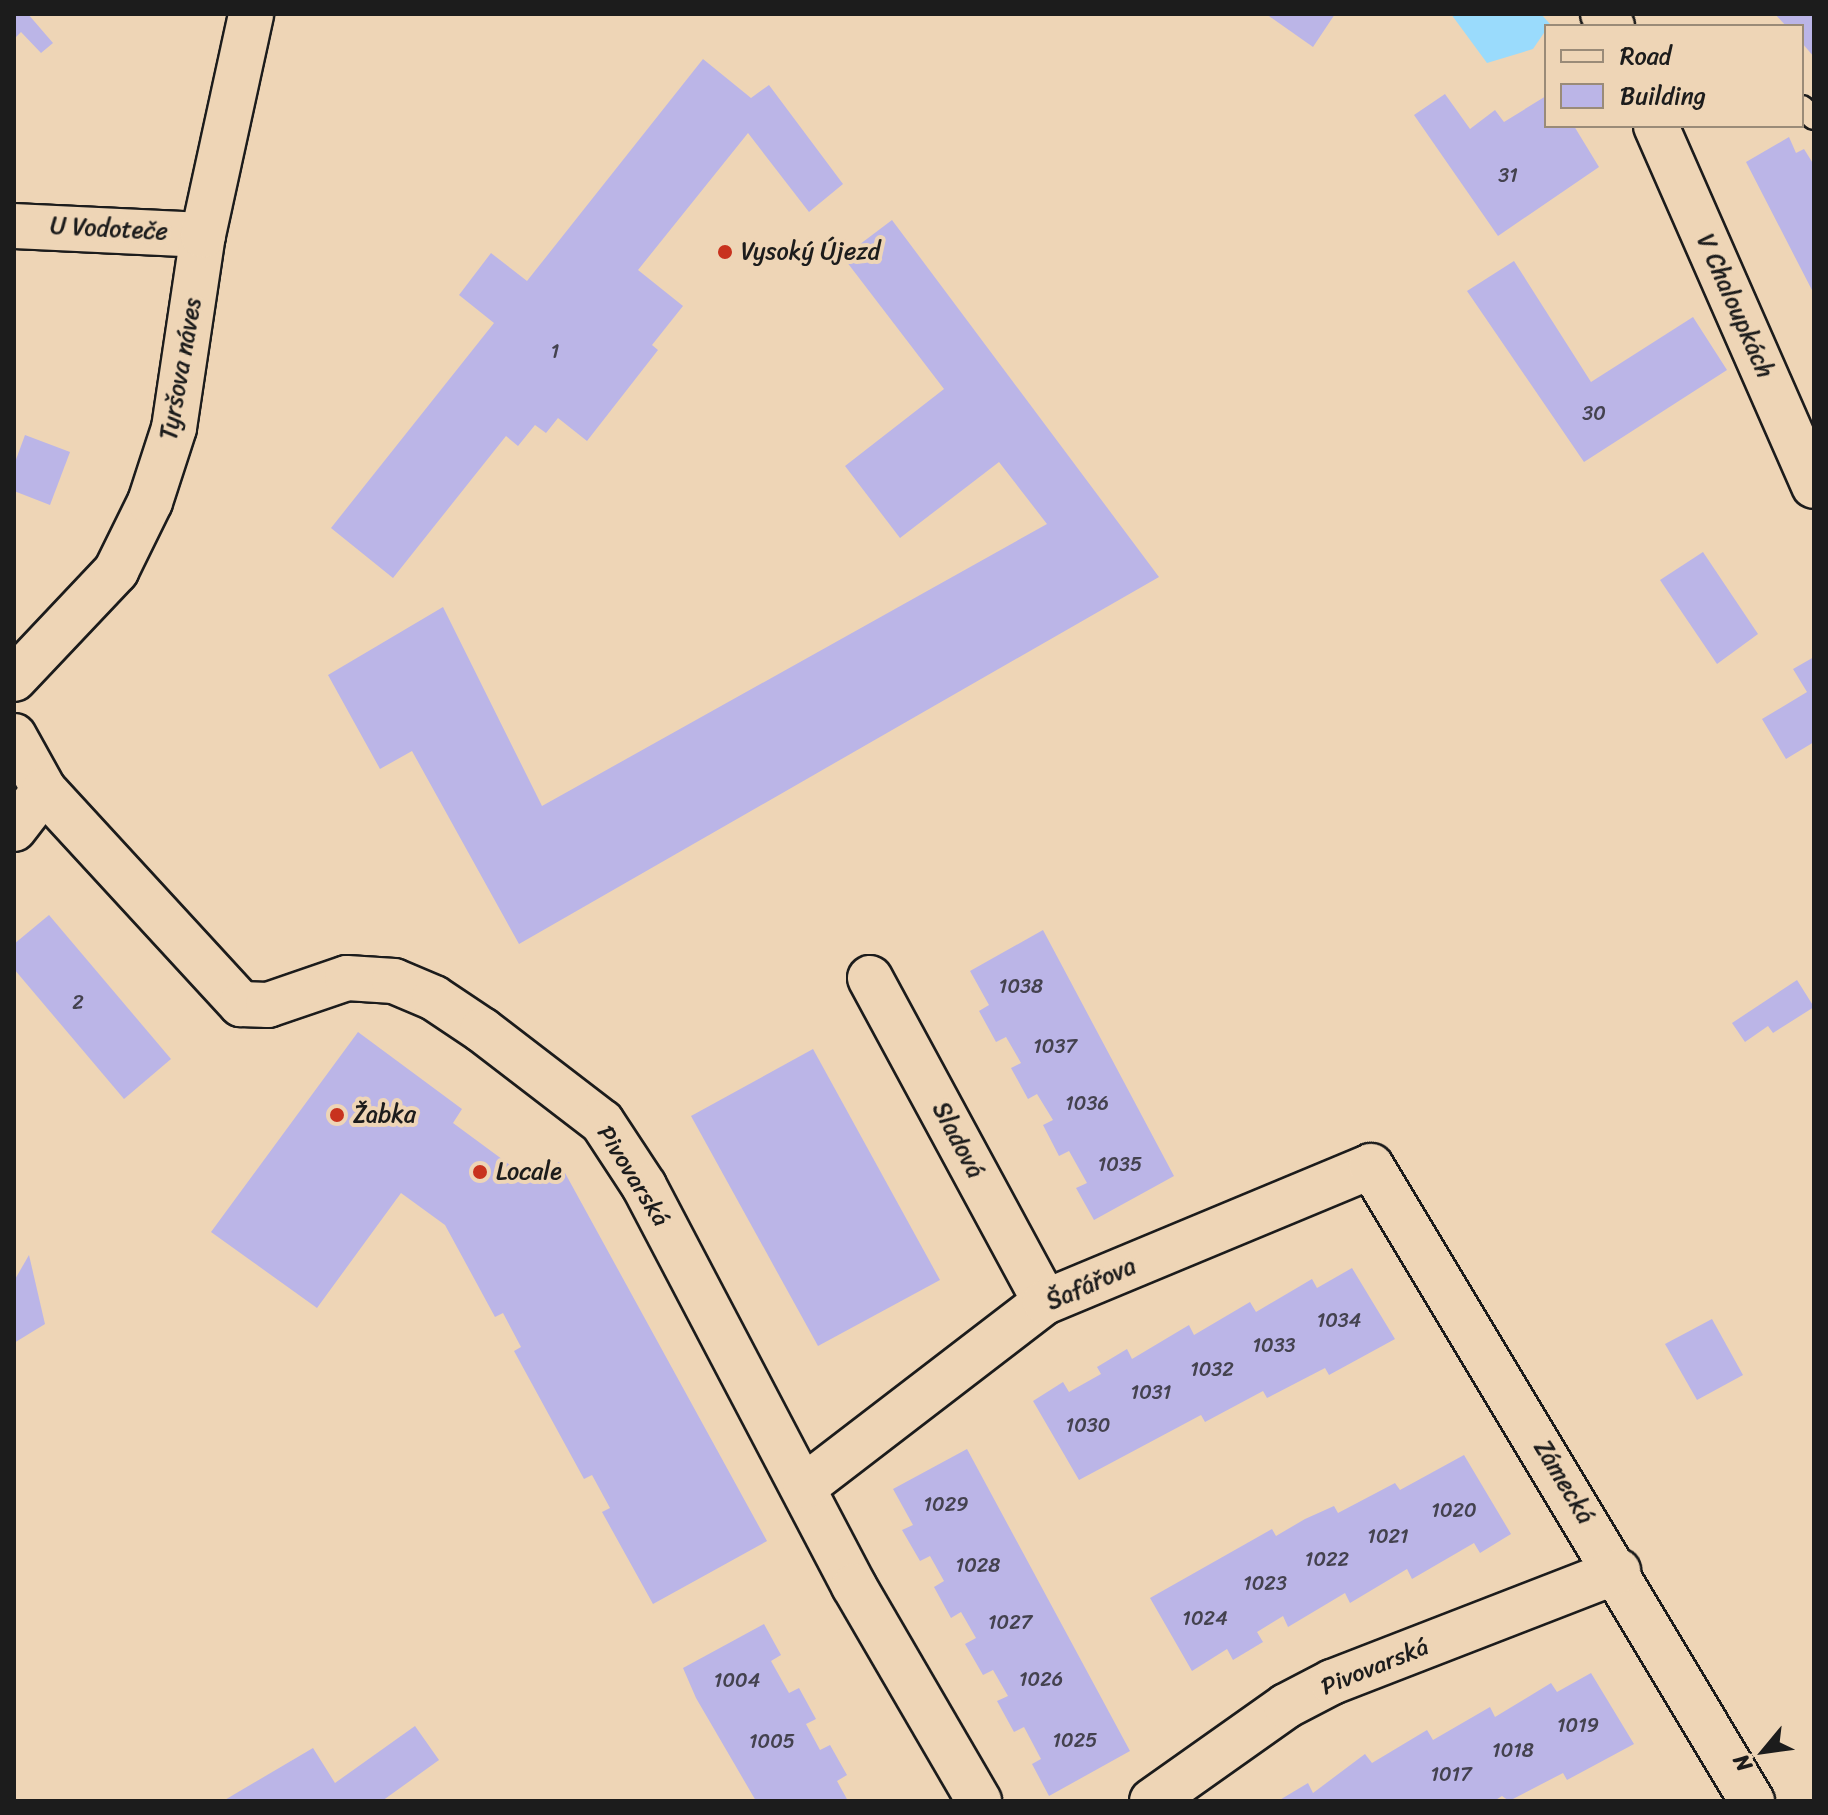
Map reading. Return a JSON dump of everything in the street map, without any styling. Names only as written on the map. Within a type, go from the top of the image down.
[{"type":"street","name":"Tyršova náves","points":[[14,679],[116,571],[150,502],[174,428],[203,235],[251,14]]},
{"type":"street","name":"V Chaloupkách","points":[[1657,128],[1814,486]]},
{"type":"street","name":"U Vodoteče","points":[[14,226],[203,235]]},
{"type":"street","points":[[14,736],[44,790],[14,829]]},
{"type":"street","name":"Pivovarská","points":[[44,790],[241,1004],[268,1005],[347,978],[394,981],[434,998],[470,1022],[602,1122],[644,1186],[805,1486],[854,1586],[979,1801]]},
{"type":"street","name":"Sladová","points":[[870,978],[1045,1302]]},
{"type":"street","name":"Šafářova","points":[[805,1486],[1045,1302],[1371,1166]]},
{"type":"street","name":"Zámecká","points":[[1371,1166],[1618,1571],[1752,1801]]},
{"type":"street","name":"Pivovarská","points":[[1152,1801],[1286,1706],[1332,1682],[1618,1571]]},
{"type":"water","points":[[1451,14],[1541,14],[1550,24],[1544,24],[1544,33],[1533,49],[1487,63]]},
{"type":"building","points":[[14,14],[28,14],[53,43],[41,53],[21,32],[14,39]]},
{"type":"building","points":[[1266,14],[1335,14],[1313,47]]},
{"type":"building","points":[[1775,14],[1814,14],[1814,57],[1804,45],[1804,24],[1784,24]]},
{"type":"building","points":[[703,59],[751,98],[769,85],[843,184],[809,212],[748,133],[638,270],[683,306],[652,345],[658,350],[587,441],[558,418],[546,433],[535,425],[518,446],[506,436],[393,578],[331,528],[494,323],[459,295],[491,253],[527,281]]},
{"type":"building","points":[[1445,94],[1470,129],[1495,110],[1504,122],[1544,97],[1544,128],[1575,128],[1599,167],[1498,236],[1414,115]]},
{"type":"building","points":[[1789,137],[1796,153],[1804,149],[1814,165],[1814,294],[1746,162]]},
{"type":"building","points":[[892,220],[1159,577],[519,944],[412,751],[380,769],[328,675],[443,607],[542,806],[1047,524],[999,462],[900,538],[845,466],[944,389],[843,257]]},
{"type":"building","points":[[1514,261],[1591,382],[1693,317],[1727,370],[1584,462],[1467,291]]},
{"type":"building","points":[[25,435],[70,452],[50,505],[14,491],[14,465]]},
{"type":"building","points":[[1703,552],[1758,634],[1717,664],[1660,580]]},
{"type":"building","points":[[1814,657],[1814,742],[1786,759],[1762,719],[1807,692],[1793,669]]},
{"type":"building","points":[[49,915],[171,1059],[124,1099],[14,969],[14,944]]},
{"type":"building","points":[[1043,930],[1174,1176],[1094,1220],[1076,1188],[1087,1183],[1069,1151],[1059,1156],[1043,1125],[1053,1120],[1037,1094],[1028,1099],[1011,1068],[1021,1063],[1006,1037],[996,1042],[979,1011],[989,1005],[970,971]]},
{"type":"building","points":[[1797,980],[1814,1007],[1773,1033],[1768,1026],[1745,1042],[1732,1023]]},
{"type":"building","points":[[358,1032],[462,1109],[453,1123],[529,1179],[559,1162],[767,1541],[653,1604],[602,1512],[610,1508],[592,1475],[584,1479],[514,1351],[521,1347],[503,1313],[495,1317],[445,1225],[401,1193],[317,1308],[211,1232]]},
{"type":"building","points":[[813,1049],[940,1280],[818,1346],[691,1116]]},
{"type":"building","points":[[29,1255],[45,1324],[14,1343],[14,1281]]},
{"type":"building","points":[[1352,1268],[1395,1339],[1329,1375],[1325,1368],[1267,1398],[1263,1391],[1205,1422],[1201,1415],[1079,1480],[1033,1401],[1063,1382],[1069,1392],[1101,1374],[1097,1367],[1127,1349],[1132,1359],[1189,1325],[1194,1335],[1250,1302],[1256,1312],[1312,1279],[1317,1288]]},
{"type":"building","points":[[1712,1319],[1743,1375],[1697,1400],[1665,1344]]},
{"type":"building","points":[[967,1449],[1130,1751],[1049,1796],[1032,1764],[1041,1759],[1024,1727],[1014,1732],[997,1701],[1008,1696],[993,1670],[983,1675],[965,1644],[976,1638],[961,1612],[951,1618],[934,1587],[944,1581],[930,1556],[920,1561],[902,1530],[913,1525],[893,1489]]},
{"type":"building","points":[[1464,1455],[1511,1534],[1480,1553],[1474,1543],[1412,1579],[1407,1569],[1350,1603],[1345,1593],[1288,1627],[1283,1616],[1257,1632],[1263,1642],[1233,1660],[1227,1649],[1192,1671],[1150,1598],[1272,1529],[1276,1536],[1334,1506],[1338,1513],[1395,1483],[1400,1490]]},
{"type":"building","points":[[764,1624],[781,1655],[771,1661],[789,1693],[799,1688],[816,1719],[806,1724],[820,1750],[830,1745],[847,1775],[837,1781],[848,1801],[756,1801],[696,1698],[683,1668]]},
{"type":"building","points":[[1591,1673],[1634,1744],[1567,1780],[1563,1773],[1509,1801],[1502,1796],[1494,1801],[1278,1801],[1308,1783],[1313,1793],[1365,1754],[1372,1763],[1427,1730],[1433,1740],[1490,1707],[1495,1717],[1551,1683],[1557,1692]]},
{"type":"building","points":[[415,1726],[439,1760],[382,1801],[223,1801],[313,1748],[335,1783]]},
{"type":"place","name":"Vysoký Újezd","points":[[725,252]]},
{"type":"place","name":"Žabka","points":[[337,1115]]},
{"type":"place","name":"Locale","points":[[480,1172]]}]
